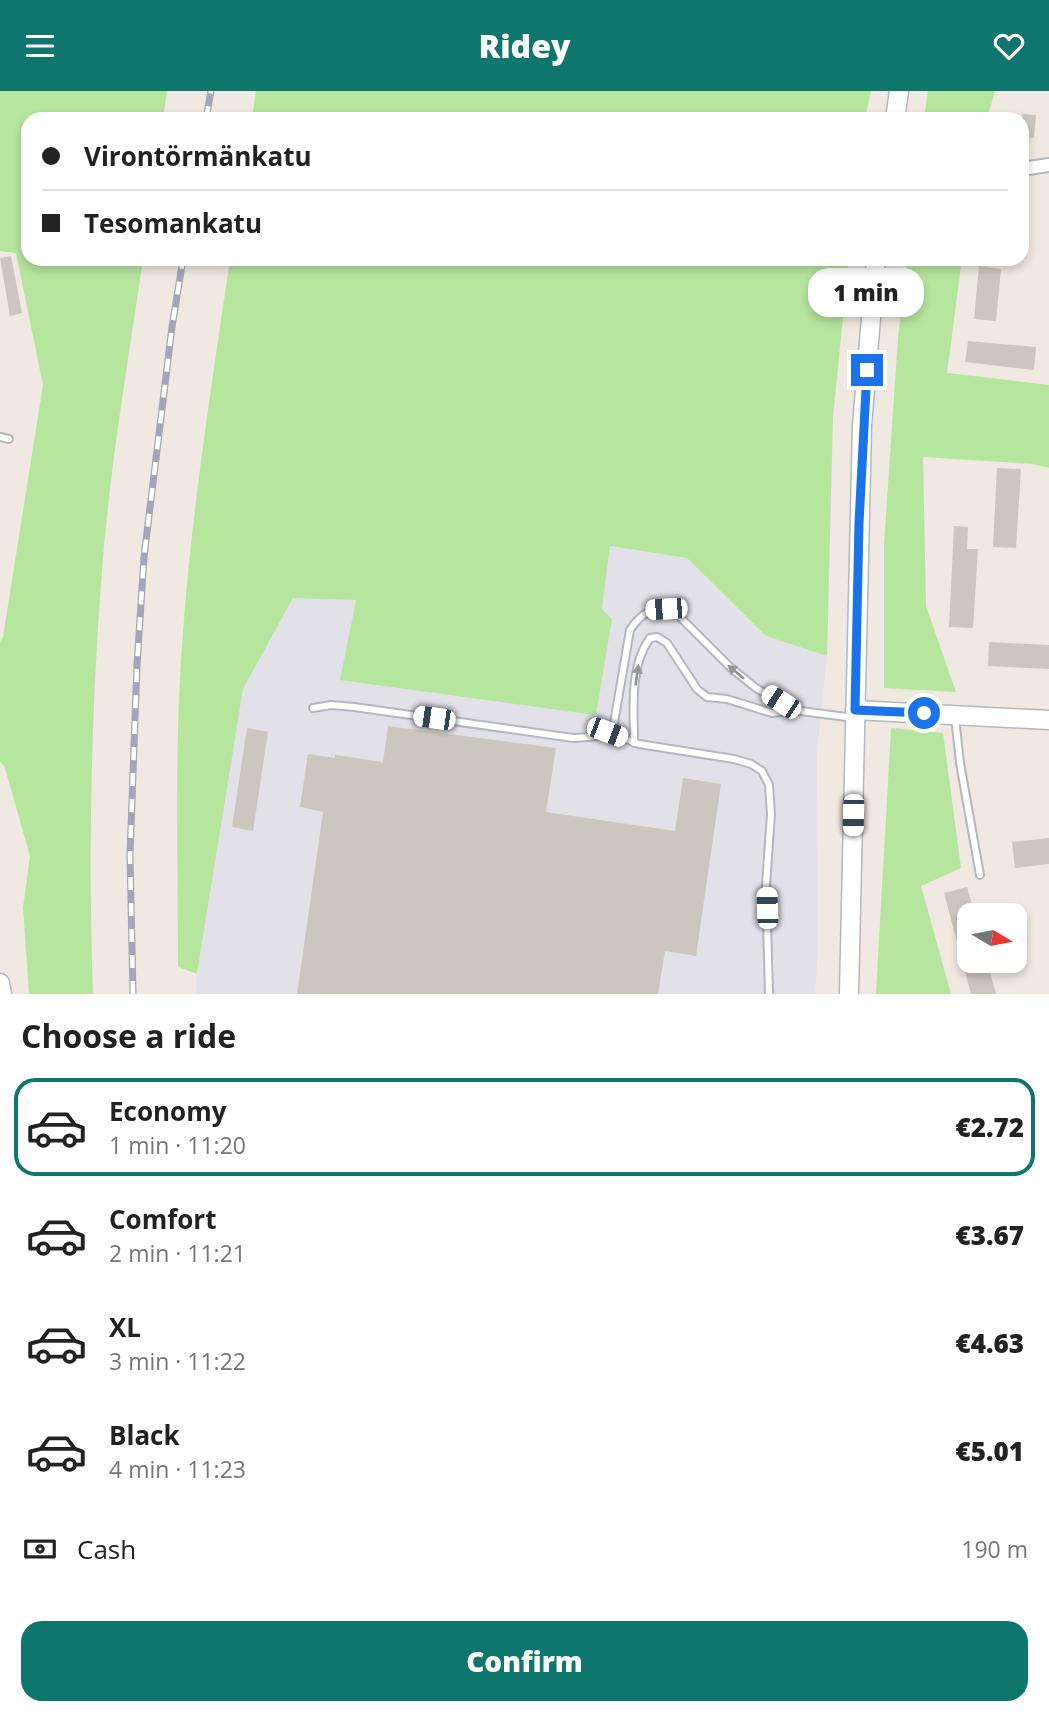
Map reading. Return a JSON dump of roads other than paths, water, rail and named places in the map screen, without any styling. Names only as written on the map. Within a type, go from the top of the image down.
[{"type":"main road","points":[[896,112],[899,91]]},
{"type":"main road","points":[[849,994],[862,425],[875,266]]},
{"type":"main road","points":[[854,714],[955,715],[1049,720]]},
{"type":"main road","points":[[0,983],[2,994]]},
{"type":"street","points":[[1029,168],[1049,165]]},
{"type":"lane","points":[[0,437],[9,439]]},
{"type":"lane","points":[[313,708],[331,705],[354,707],[573,737],[593,737],[607,732],[614,723],[630,630],[638,618],[650,610],[666,609],[677,614],[731,668],[793,710]]},
{"type":"lane","points":[[635,743],[637,671],[643,647],[650,638],[657,637],[667,643],[697,689],[707,698],[727,699],[772,713],[793,710],[854,714]]},
{"type":"lane","points":[[955,715],[960,763],[980,875]]},
{"type":"lane","points":[[607,732],[635,743],[734,759],[751,764],[762,771],[769,785],[771,814],[766,885],[769,994]]},
{"type":"railway","points":[[207,112],[211,91]]},
{"type":"railway","points":[[133,994],[130,855],[144,557],[182,266]]}]
